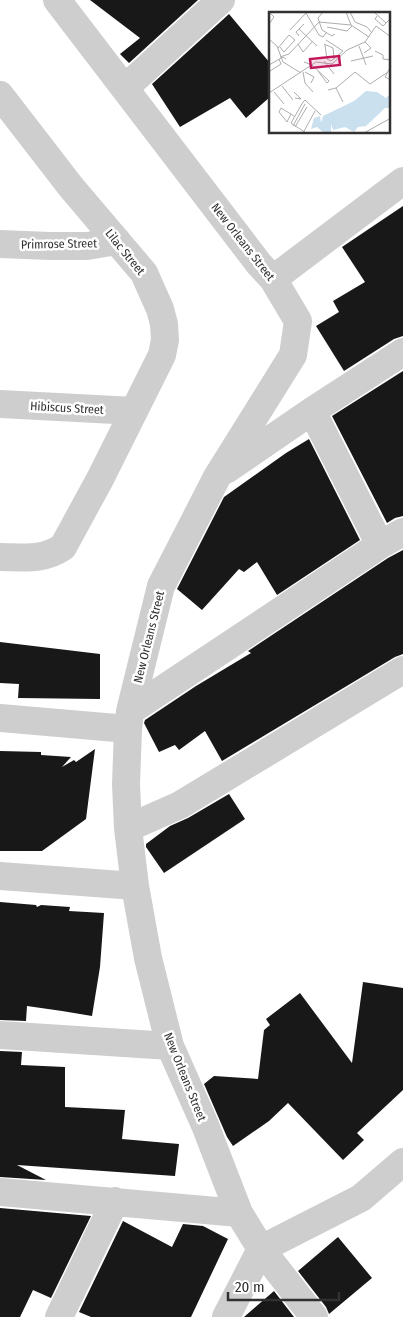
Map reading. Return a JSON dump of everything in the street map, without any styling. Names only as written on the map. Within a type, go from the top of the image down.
[{"type":"street","name":"New Orleans Street","points":[[57,0],[272,279],[298,321],[293,355],[217,477],[161,586],[129,720],[126,784],[128,828],[135,886],[148,958],[170,1046],[205,1125],[239,1213],[261,1249],[314,1317]]},
{"type":"street","points":[[125,88],[221,0]]},
{"type":"street","name":"Lilac Street","points":[[0,95],[144,273],[160,309],[164,324],[165,340],[162,355],[100,479],[62,547],[54,553],[43,557],[0,557]]},
{"type":"street","points":[[272,279],[403,181]]},
{"type":"street","name":"Primrose Street","points":[[0,244],[88,246],[117,241]]},
{"type":"street","points":[[217,477],[312,411],[403,352]]},
{"type":"street","name":"Hibiscus Street","points":[[0,404],[134,411]]},
{"type":"street","points":[[312,411],[380,545]]},
{"type":"street","points":[[0,718],[129,720],[380,545],[403,532]]},
{"type":"street","points":[[128,828],[180,805],[403,670]]},
{"type":"street","points":[[0,876],[135,886]]},
{"type":"street","points":[[0,1035],[170,1046]]},
{"type":"street","points":[[226,1317],[261,1249],[362,1198],[403,1162]]},
{"type":"street","points":[[0,1192],[239,1213]]},
{"type":"street","points":[[58,1317],[115,1202]]},
{"type":"building","points":[[90,0],[198,0],[129,63],[120,54],[140,38]]},
{"type":"building","points":[[229,14],[269,62],[269,98],[246,118],[230,98],[180,127],[152,84]]},
{"type":"building","points":[[403,206],[403,336],[394,339],[344,371],[316,326],[339,312],[333,301],[365,282],[342,247]]},
{"type":"building","points":[[403,371],[403,516],[387,523],[332,416]]},
{"type":"building","points":[[309,439],[360,540],[277,595],[257,562],[244,572],[239,569],[202,610],[177,589],[224,497]]},
{"type":"building","points":[[403,550],[403,654],[222,761],[205,731],[179,750],[175,745],[159,752],[144,723],[145,720],[251,653],[248,651]]},
{"type":"building","points":[[0,642],[100,654],[100,699],[18,698],[19,684],[0,683]]},
{"type":"building","points":[[95,749],[86,819],[42,851],[0,851],[0,751],[41,752],[41,755],[71,757],[62,767],[74,760],[76,762]]},
{"type":"building","points":[[229,794],[245,819],[164,873],[146,847],[146,844],[170,826],[188,818]]},
{"type":"building","points":[[0,902],[36,905],[37,907],[41,905],[70,907],[69,911],[104,913],[100,967],[92,1016],[27,1006],[26,1021],[0,1020]]},
{"type":"building","points":[[363,982],[403,988],[403,1090],[357,1133],[364,1140],[343,1160],[288,1103],[269,1121],[233,1146],[227,1137],[204,1084],[214,1076],[258,1079],[264,1030],[270,1025],[266,1019],[300,993],[352,1063]]},
{"type":"building","points":[[0,1051],[22,1052],[21,1065],[65,1067],[65,1107],[125,1110],[122,1139],[179,1144],[175,1176],[17,1165],[46,1180],[0,1177]]},
{"type":"building","points":[[0,1208],[91,1216],[51,1298],[33,1290],[20,1317],[0,1317]]},
{"type":"building","points":[[123,1221],[172,1247],[183,1224],[203,1226],[228,1239],[191,1317],[91,1317],[79,1312]]},
{"type":"building","points":[[338,1237],[372,1278],[329,1314],[326,1307],[298,1271]]},
{"type":"building","points":[[274,1291],[294,1317],[244,1317]]}]
